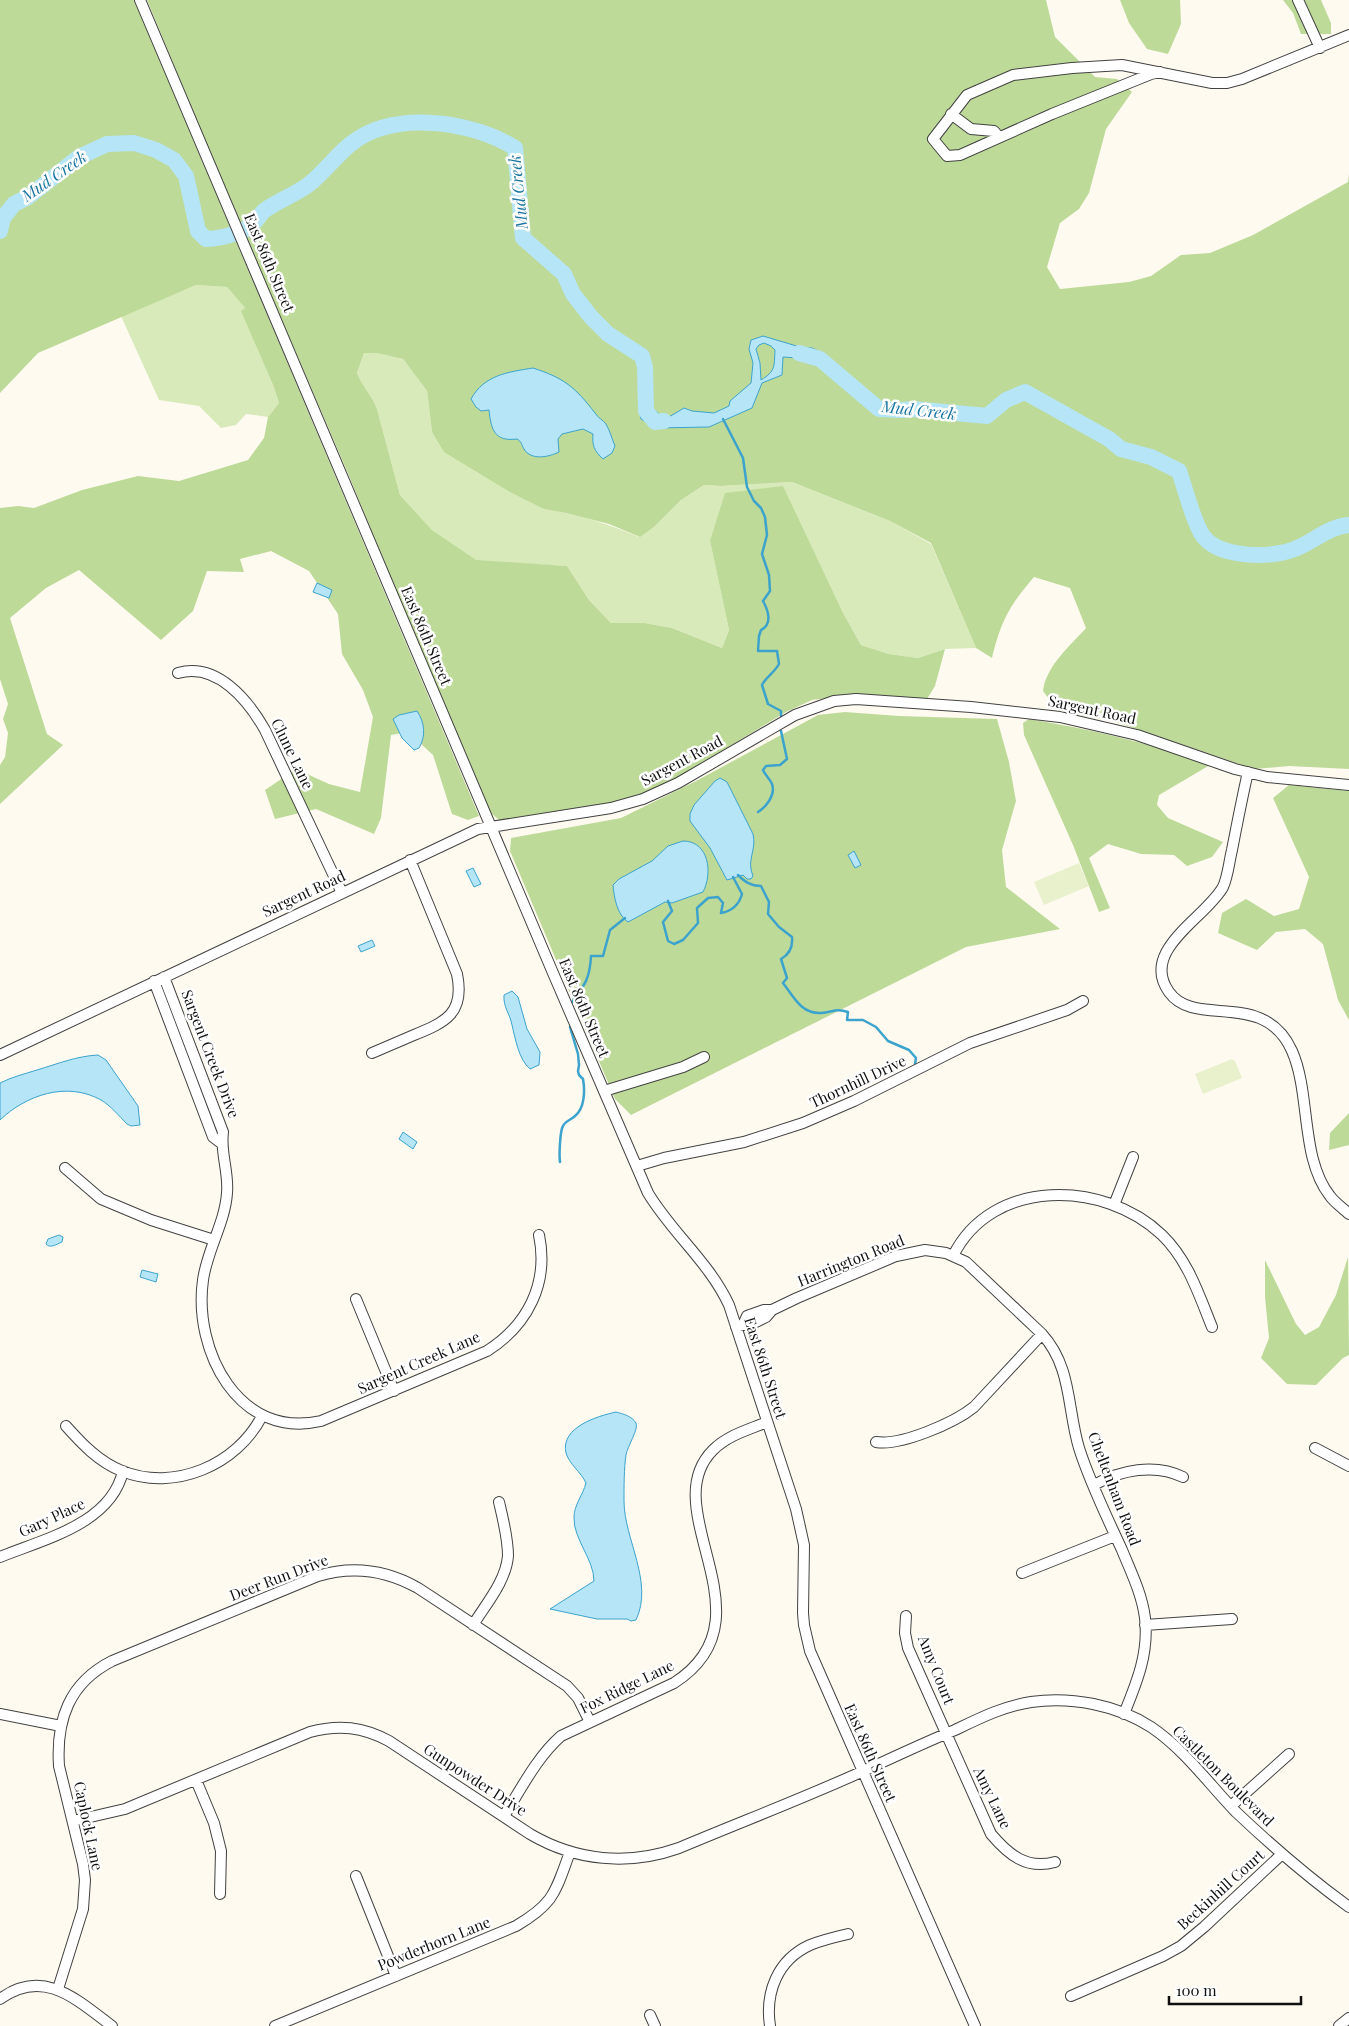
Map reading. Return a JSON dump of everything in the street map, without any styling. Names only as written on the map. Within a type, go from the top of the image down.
[{"type":"street","name":"East 86th Street","points":[[140,0],[648,1193],[662,1214],[715,1278],[739,1326],[802,1533],[804,1545],[803,1613],[806,1638],[815,1666],[975,2026]]},
{"type":"street","points":[[1298,0],[1320,48]]},
{"type":"street","points":[[1160,72],[1151,74],[999,137],[960,155],[947,156],[933,139],[967,95],[1014,75],[1072,68],[1122,66],[1160,72],[1176,77],[1212,83],[1231,82],[1349,35]]},
{"type":"street","points":[[951,114],[971,128],[994,131],[999,137]]},
{"type":"street","name":"Clune Lane","points":[[178,673],[198,671],[213,675],[234,690],[251,707],[265,730],[342,893]]},
{"type":"street","name":"Sargent Road","points":[[0,1054],[478,829],[611,808],[643,799],[678,783],[795,715],[822,704],[852,699],[1024,712],[1079,720],[1143,736],[1248,772],[1283,780],[1349,785]]},
{"type":"street","points":[[1248,772],[1222,887],[1171,944],[1164,958],[1162,975],[1169,992],[1187,1007],[1248,1014],[1272,1026],[1286,1040],[1298,1067],[1316,1168],[1330,1196],[1349,1214]]},
{"type":"street","points":[[372,1053],[443,1022],[455,1008],[459,997],[460,984],[457,974],[410,860]]},
{"type":"street","name":"Sargent Creek Drive","points":[[164,977],[223,1132],[221,1143],[227,1174],[227,1193],[223,1217],[204,1271],[201,1291],[203,1324],[207,1344],[217,1367],[232,1392],[248,1407],[262,1416]]},
{"type":"street","name":"Sargent Creek Drive","points":[[154,981],[213,1137],[221,1143]]},
{"type":"street","name":"Thornhill Drive","points":[[637,1166],[664,1158],[744,1142],[802,1123],[854,1101],[970,1043],[1067,1010],[1083,1001]]},
{"type":"street","points":[[604,1091],[683,1067],[704,1056]]},
{"type":"street","points":[[1114,1205],[1133,1156]]},
{"type":"street","points":[[65,1168],[101,1199],[151,1220],[214,1240]]},
{"type":"street","points":[[953,1256],[966,1234],[978,1222],[996,1210],[1022,1200],[1048,1196],[1071,1195],[1091,1198],[1114,1205],[1147,1222],[1175,1250],[1194,1281],[1212,1327]]},
{"type":"street","name":"Sargent Creek Lane","points":[[262,1416],[292,1424],[317,1422],[481,1354],[510,1333],[531,1303],[540,1280],[542,1253],[539,1235]]},
{"type":"street","name":"Harrington Road","points":[[739,1326],[747,1316],[764,1310],[772,1310],[900,1254],[925,1250],[938,1251],[953,1256]]},
{"type":"street","name":"Cheltenham Road","points":[[953,1256],[966,1262],[977,1271],[1042,1334],[1050,1343],[1062,1365],[1080,1449],[1136,1584],[1144,1608],[1143,1663],[1124,1714]]},
{"type":"street","points":[[356,1299],[394,1391]]},
{"type":"street","points":[[876,1442],[890,1443],[904,1440],[962,1415],[974,1407],[1042,1334]]},
{"type":"street","points":[[66,1426],[85,1447],[106,1463],[122,1471],[154,1478],[201,1471],[221,1460],[248,1438],[262,1416]]},
{"type":"street","name":"Fox Ridge Lane","points":[[504,1816],[552,1744],[564,1735],[590,1722],[674,1683],[690,1671],[703,1654],[713,1632],[717,1607],[696,1503],[697,1479],[707,1456],[722,1442],[767,1422]]},
{"type":"street","points":[[1315,1448],[1349,1466]]},
{"type":"street","points":[[1094,1485],[1117,1474],[1142,1470],[1160,1470],[1183,1478]]},
{"type":"street","name":"Gary Place","points":[[0,1557],[61,1532],[96,1514],[108,1502],[118,1487],[122,1471]]},
{"type":"street","points":[[473,1625],[500,1582],[505,1570],[508,1554],[507,1541],[499,1502]]},
{"type":"street","points":[[1022,1573],[1115,1536]]},
{"type":"street","name":"Deer Run Drive","points":[[61,1726],[67,1706],[80,1686],[108,1663],[327,1573],[351,1570],[363,1570],[392,1576],[418,1588],[566,1686],[578,1698],[590,1722]]},
{"type":"street","name":"Amy Court","points":[[906,1616],[905,1632],[908,1648],[946,1734]]},
{"type":"street","points":[[1145,1625],[1232,1620]]},
{"type":"street","name":"Castleton Boulevard","points":[[862,1772],[1001,1709],[1042,1701],[1087,1703],[1124,1714],[1151,1727],[1175,1745],[1231,1806],[1282,1854],[1349,1907]]},
{"type":"street","points":[[0,1714],[61,1726]]},
{"type":"street","name":"Caplock Lane","points":[[58,1989],[82,1913],[84,1897],[83,1864],[58,1758],[61,1726]]},
{"type":"street","name":"Gunpowder Drive","points":[[73,1821],[125,1809],[310,1732],[331,1728],[349,1727],[367,1731],[389,1741],[541,1840],[570,1852],[609,1859],[655,1855],[679,1848],[862,1772]]},
{"type":"street","name":"Amy Lane","points":[[946,1734],[988,1830],[996,1840],[1014,1858],[1041,1865],[1054,1862]]},
{"type":"street","points":[[1231,1806],[1289,1754]]},
{"type":"street","points":[[196,1780],[214,1823],[221,1851],[220,1894]]},
{"type":"street","name":"Powderhorn Lane","points":[[275,2026],[510,1929],[539,1911],[555,1891],[570,1852]]},
{"type":"street","name":"Beckinhill Court","points":[[1071,1996],[1163,1956],[1181,1946],[1282,1854]]},
{"type":"street","points":[[356,1876],[396,1976]]},
{"type":"street","points":[[770,2026],[768,2012],[769,1996],[774,1980],[788,1960],[808,1946],[848,1934]]},
{"type":"street","points":[[0,1999],[13,1991],[28,1986],[58,1989],[70,1995],[112,2026]]},
{"type":"street","points":[[650,2014],[655,2026]]},
{"type":"street","points":[[1339,2026],[1349,2018]]},
{"type":"green space","points":[[0,0],[134,0],[479,816],[468,820],[452,814],[433,755],[408,732],[391,735],[381,818],[374,834],[316,809],[275,819],[265,790],[296,769],[329,784],[360,792],[373,717],[363,690],[342,654],[338,614],[309,571],[271,551],[240,559],[244,572],[207,571],[193,611],[161,640],[79,570],[46,588],[10,618],[47,734],[63,745],[0,804],[0,765],[5,757],[8,733],[3,719],[8,704],[0,679],[0,508],[18,506],[34,508],[82,490],[138,476],[179,481],[248,460],[264,438],[268,417],[279,403],[241,311],[245,308],[227,287],[196,285],[38,353],[0,393]]},
{"type":"green space","points":[[147,0],[1046,0],[1055,37],[1095,77],[1117,79],[1132,92],[1106,129],[1089,193],[1079,209],[1060,223],[1047,267],[1060,289],[1129,282],[1151,276],[1181,255],[1210,253],[1253,235],[1348,182],[1349,174],[1349,769],[1289,766],[1254,769],[1110,720],[1059,713],[1043,691],[1045,682],[1060,657],[1086,628],[1070,588],[1034,577],[1007,614],[992,658],[976,648],[931,543],[890,521],[792,482],[721,486],[704,485],[681,500],[654,527],[640,537],[609,524],[544,509],[510,492],[444,452],[432,432],[427,391],[403,359],[376,353],[364,353],[357,373],[377,409],[400,495],[432,530],[476,560],[567,566],[589,600],[611,623],[645,623],[672,628],[722,648],[729,630],[710,541],[725,493],[783,486],[842,611],[861,645],[889,654],[918,658],[945,649],[935,686],[927,699],[853,695],[812,700],[786,712],[684,774],[652,791],[627,801],[499,820],[491,813],[466,760],[349,476],[220,176]]},
{"type":"green space","points":[[1120,0],[1180,0],[1181,24],[1168,54],[1147,49],[1129,23]]},
{"type":"green space","points":[[1283,0],[1321,0],[1331,23],[1331,34],[1301,34],[1293,13]]},
{"type":"green space","points":[[196,285],[227,287],[245,308],[242,311],[279,403],[268,417],[246,414],[236,425],[221,428],[199,406],[159,400],[121,316]]},
{"type":"green space","points":[[364,353],[376,353],[403,359],[427,391],[432,432],[544,509],[593,520],[639,537],[654,527],[681,500],[704,485],[721,486],[792,482],[890,521],[931,544],[976,648],[945,649],[918,658],[889,654],[861,645],[842,611],[710,541],[729,630],[722,648],[672,628],[645,623],[611,623],[589,600],[567,566],[476,561],[432,530],[400,495],[377,409],[357,373]]},
{"type":"green space","points":[[845,712],[899,716],[997,719],[1009,762],[1016,801],[1002,850],[1006,887],[1060,929],[966,947],[631,1115],[615,1099],[510,851],[511,838],[621,818],[698,780],[818,715]]},
{"type":"green space","points":[[1029,719],[1121,738],[1166,750],[1210,765],[1159,795],[1157,805],[1168,818],[1223,842],[1212,857],[1187,866],[1174,855],[1141,854],[1108,844],[1089,858],[1110,908],[1099,912],[1073,845],[1024,735],[1023,723]]},
{"type":"green space","points":[[1289,785],[1349,791],[1349,1020],[1338,1000],[1323,944],[1305,929],[1276,932],[1257,950],[1218,933],[1222,913],[1246,899],[1274,916],[1299,909],[1309,877],[1273,798]]},
{"type":"green space","points":[[1079,863],[1089,886],[1044,905],[1034,882]]},
{"type":"green space","points":[[1232,1059],[1235,1061],[1242,1078],[1203,1094],[1195,1074]]},
{"type":"green space","points":[[1349,1113],[1349,1145],[1329,1150],[1330,1133]]},
{"type":"green space","points":[[1348,1257],[1349,1355],[1343,1358],[1316,1385],[1287,1384],[1261,1358],[1269,1338],[1265,1297],[1265,1260],[1296,1324],[1305,1335],[1319,1327],[1336,1295]]},
{"type":"water","points":[[763,336],[800,347],[812,348],[825,354],[816,364],[797,358],[783,357],[782,375],[762,383],[752,408],[709,427],[656,428],[641,419],[640,413],[655,410],[659,414],[669,417],[684,408],[692,411],[714,413],[729,406],[730,401],[751,383],[753,363],[749,349],[751,340]],"holes":[[[764,343],[775,350],[773,368],[761,380],[760,363],[756,349]]]},
{"type":"water","points":[[533,368],[568,384],[581,396],[606,424],[615,446],[612,453],[603,459],[594,448],[593,434],[583,429],[562,434],[558,439],[559,452],[540,457],[527,453],[521,442],[517,439],[503,438],[495,433],[489,410],[481,411],[471,399],[476,391],[497,376]]},
{"type":"water","points":[[317,583],[332,590],[329,598],[313,592]]},
{"type":"water","points":[[417,711],[422,720],[424,734],[419,748],[414,750],[402,738],[393,719],[399,715]]},
{"type":"water","points":[[720,778],[727,782],[753,834],[754,845],[751,870],[753,876],[751,879],[747,879],[743,875],[727,880],[710,848],[690,821],[690,814],[694,805],[715,781]]},
{"type":"water","points":[[683,841],[692,842],[699,846],[706,859],[708,876],[703,892],[672,903],[665,902],[628,922],[621,915],[615,900],[613,885],[619,879],[652,861],[668,846]]},
{"type":"water","points":[[854,851],[861,865],[855,868],[848,855]]},
{"type":"water","points":[[473,868],[481,884],[474,887],[466,871]]},
{"type":"water","points":[[372,940],[375,946],[361,952],[358,946]]},
{"type":"water","points":[[512,991],[518,997],[527,1029],[540,1052],[539,1065],[530,1069],[520,1055],[505,1003],[504,995]]},
{"type":"water","points":[[98,1055],[106,1060],[138,1106],[140,1125],[131,1126],[127,1124],[112,1108],[88,1094],[61,1091],[34,1098],[10,1111],[0,1120],[0,1083],[67,1061]]},
{"type":"water","points":[[403,1132],[417,1142],[413,1149],[399,1139]]},
{"type":"water","points":[[59,1235],[63,1237],[62,1242],[52,1246],[46,1244],[48,1239]]},
{"type":"water","points":[[142,1270],[158,1274],[156,1282],[140,1277]]},
{"type":"water","points":[[616,1412],[630,1417],[636,1423],[626,1455],[624,1478],[625,1515],[637,1560],[642,1591],[641,1606],[636,1620],[631,1621],[627,1619],[597,1619],[550,1609],[594,1581],[591,1565],[577,1533],[574,1517],[575,1508],[586,1483],[568,1457],[566,1444],[569,1436],[582,1424],[600,1416]]},
{"type":"waterway","name":"Mud Creek","points":[[0,231],[3,218],[14,204],[28,197],[79,157],[107,144],[134,143],[156,150],[174,160],[186,176],[198,231],[206,239],[231,235],[249,227],[265,210],[308,185],[346,148],[370,133],[390,126],[411,123],[434,123],[477,131],[515,148],[523,238],[564,274],[573,294],[591,317],[608,334],[642,356],[645,367],[646,411],[655,422],[664,421]]},
{"type":"waterway","name":"Mud Creek","points":[[799,353],[820,359],[879,409],[913,409],[987,416],[1006,400],[1025,392],[1109,439],[1121,449],[1151,457],[1179,471],[1197,526],[1208,542],[1219,548],[1232,552],[1260,555],[1287,552],[1335,528],[1349,525]]},
{"type":"waterway","points":[[723,419],[743,458],[747,487],[765,517],[767,535],[762,554],[769,575],[770,591],[763,601],[768,613],[768,621],[761,630],[758,651],[777,651],[779,664],[762,685],[768,704],[781,711],[781,716]]},
{"type":"waterway","points":[[758,812],[767,804],[773,792],[772,784],[763,770],[766,766],[780,765],[787,759],[781,731]]},
{"type":"waterway","points":[[738,875],[748,883],[761,886],[769,902],[768,914],[779,927],[792,937],[790,950],[781,959],[787,978],[783,983],[799,1004],[814,1013],[837,1010],[848,1012],[847,1020],[863,1020],[876,1027],[888,1041],[909,1050],[916,1058],[915,1064]]},
{"type":"waterway","points":[[668,901],[672,911],[663,922],[668,941],[674,944],[683,940],[698,923],[697,908],[708,898],[718,897],[723,903],[721,913],[732,909],[737,904],[742,894],[733,877]]},
{"type":"waterway","points":[[572,1002],[586,981],[591,956],[603,956],[610,930],[625,918]]},
{"type":"waterway","points":[[560,1162],[562,1129],[564,1124],[578,1113],[584,1093],[583,1079],[578,1071],[578,1054],[570,1027]]}]
